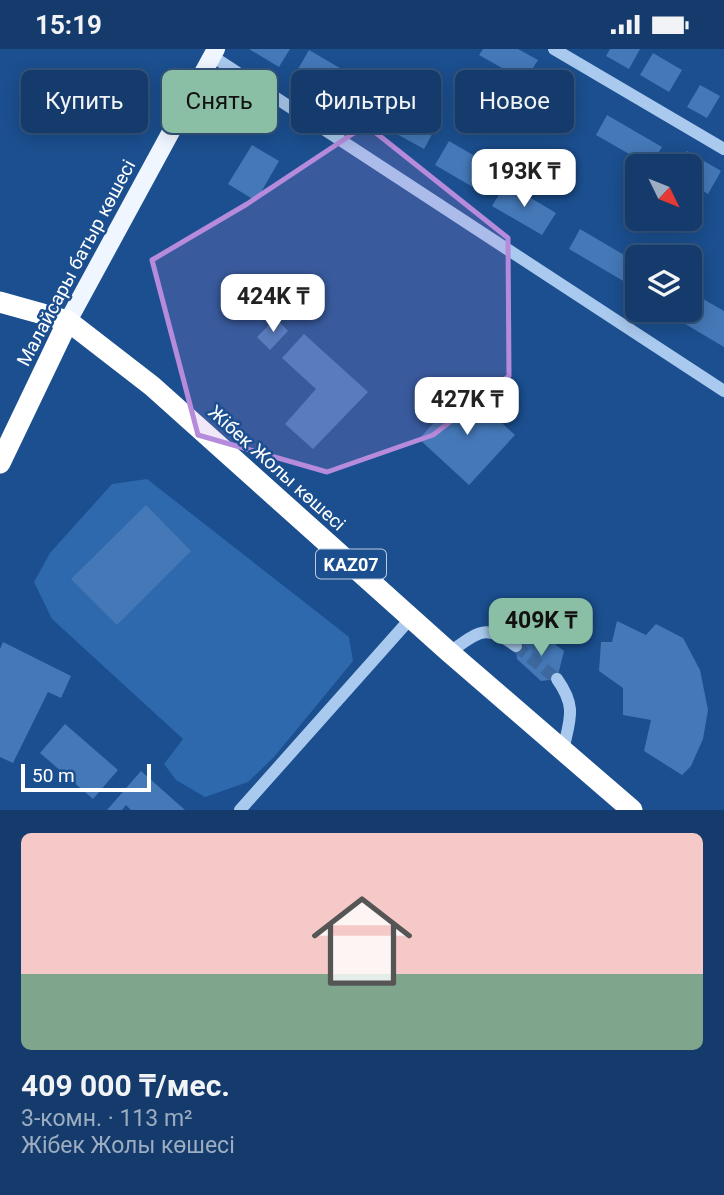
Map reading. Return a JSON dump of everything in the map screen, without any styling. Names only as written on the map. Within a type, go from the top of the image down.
[{"type":"highway","name":"Жібек Жолы көшесі","points":[[0,302],[68,321],[152,386],[449,652],[632,810]]},
{"type":"highway","name":"Малайсары батыр көшесі","points":[[0,463],[68,321]]},
{"type":"main road","name":"Малайсары батыр көшесі","points":[[68,321],[214,52]]},
{"type":"street","points":[[554,49],[724,149]]},
{"type":"street","points":[[214,52],[724,391]]},
{"type":"street","points":[[240,810],[411,618]]},
{"type":"street","points":[[449,652],[481,632],[498,633],[516,646]]},
{"type":"street","points":[[557,678],[567,692],[572,709],[563,750]]},
{"type":"highlighted area","points":[[366,125],[508,238],[509,376],[433,435],[327,472],[198,435],[152,260],[247,204]]},
{"type":"shaded area","points":[[147,479],[349,637],[353,661],[274,757],[248,782],[205,797],[176,780],[164,764],[183,739],[52,619],[34,582],[50,553],[112,484]]},
{"type":"building","points":[[249,49],[290,49],[279,67]]},
{"type":"building","points":[[483,49],[518,49],[538,60],[532,70],[506,70],[479,55]]},
{"type":"building","points":[[610,49],[640,49],[629,69],[606,56]]},
{"type":"building","points":[[309,50],[343,70],[300,70]]},
{"type":"building","points":[[653,53],[682,70],[669,92],[640,75]]},
{"type":"building","points":[[700,85],[720,96],[707,118],[687,107]]},
{"type":"building","points":[[607,115],[662,147],[658,154],[629,154],[596,135]]},
{"type":"building","points":[[395,133],[433,133],[424,149]]},
{"type":"building","points":[[449,141],[497,169],[483,193],[435,165]]},
{"type":"building","points":[[252,145],[279,161],[256,201],[228,184]]},
{"type":"building","points":[[702,160],[721,171],[708,194],[702,190]]},
{"type":"building","points":[[506,183],[556,213],[542,235],[492,206]]},
{"type":"building","points":[[580,229],[625,256],[625,282],[569,249]]},
{"type":"building","points":[[702,298],[724,311],[724,347],[682,322],[702,322]]},
{"type":"building","points":[[276,318],[288,331],[270,350],[257,337]]},
{"type":"building","points":[[304,334],[368,392],[313,449],[285,424],[316,389],[282,358]]},
{"type":"building","points":[[465,389],[515,435],[469,485],[419,439]]},
{"type":"building","points":[[146,505],[191,551],[117,625],[71,579]]},
{"type":"building","points":[[617,621],[646,635],[656,624],[683,638],[700,670],[708,710],[703,739],[691,766],[682,775],[644,751],[651,720],[623,715],[623,688],[599,671],[601,642],[612,642]]},
{"type":"building","points":[[543,635],[564,651],[557,679],[541,681],[517,659],[516,646]]},
{"type":"building","points":[[3,642],[71,676],[61,698],[48,692],[13,763],[0,757],[0,649]]},
{"type":"building","points":[[65,724],[118,770],[93,799],[40,753]]},
{"type":"building","points":[[141,771],[185,810],[131,810],[126,805],[122,810],[107,810]]},
{"type":"tunnel","points":[[516,646],[557,679]]}]
